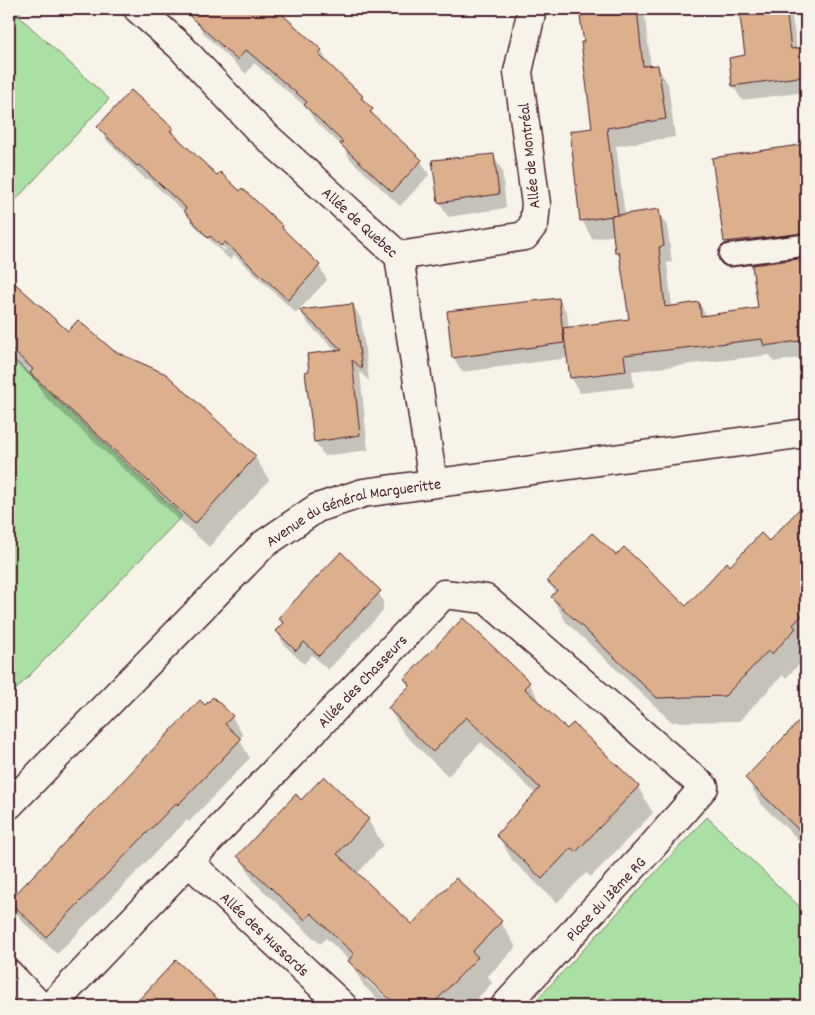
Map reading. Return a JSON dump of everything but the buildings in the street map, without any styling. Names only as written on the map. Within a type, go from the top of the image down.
[{"type":"street","name":"Allée de Quebec","points":[[138,9],[180,46],[257,128],[399,256],[433,483]]},
{"type":"street","name":"Allée de Montréal","points":[[399,256],[525,236],[534,224],[536,204],[518,72],[532,9]]},
{"type":"street","name":"Avenue du Général Margueritte","points":[[9,805],[264,544],[317,508],[363,492],[806,433]]},
{"type":"street","name":"Allée des Chasseurs","points":[[51,1006],[444,594],[486,599],[704,787]]},
{"type":"street","name":"Place du 13ème RG","points":[[505,1006],[649,850],[704,787]]},
{"type":"street","name":"Allée des Hussards","points":[[188,861],[343,1006]]},
{"type":"street","points":[[9,974],[40,1006]]},
{"type":"lane","points":[[730,255],[806,245]]},
{"type":"green space","points":[[9,9],[109,99],[9,207]]},
{"type":"green space","points":[[9,355],[182,516],[9,697]]},
{"type":"green space","points":[[707,817],[806,913],[806,1006],[531,1006]]}]
